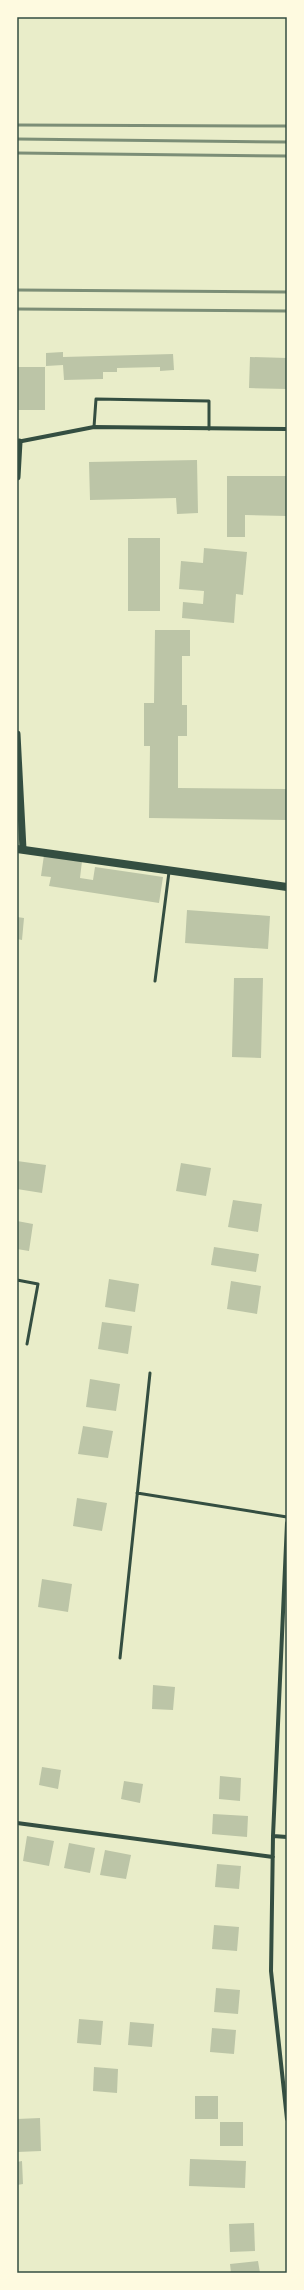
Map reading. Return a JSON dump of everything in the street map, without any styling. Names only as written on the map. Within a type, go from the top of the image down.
[{"type":"main road","points":[[20,849],[287,887]]},
{"type":"street","points":[[17,477],[18,442],[94,427],[287,429]]},
{"type":"street","points":[[17,734],[20,849]]},
{"type":"street","points":[[287,1523],[286,1585],[273,1836],[271,1971],[287,2119]]},
{"type":"street","points":[[17,1823],[273,1857]]},
{"type":"street","points":[[273,1836],[287,1837]]},
{"type":"lane","points":[[94,427],[96,399],[208,401],[210,429]]},
{"type":"lane","points":[[155,981],[169,870]]},
{"type":"lane","points":[[17,1280],[38,1284],[28,1344]]},
{"type":"lane","points":[[120,1658],[150,1374]]},
{"type":"lane","points":[[137,1494],[287,1517]]},
{"type":"building","points":[[63,352],[63,357],[173,354],[174,370],[160,371],[160,367],[117,368],[117,372],[103,372],[103,379],[64,380],[63,365],[46,366],[46,353]]},
{"type":"building","points":[[250,357],[287,358],[287,389],[249,388]]},
{"type":"building","points":[[17,367],[45,367],[45,410],[17,410]]},
{"type":"building","points":[[197,460],[198,513],[177,514],[176,498],[90,500],[89,462]]},
{"type":"building","points":[[227,476],[287,476],[287,516],[245,515],[245,537],[227,537]]},
{"type":"building","points":[[128,538],[160,538],[160,611],[128,611]]},
{"type":"building","points":[[204,548],[247,552],[243,595],[236,594],[234,623],[182,618],[183,602],[203,604],[204,591],[179,589],[181,561],[203,563]]},
{"type":"building","points":[[155,630],[190,630],[190,656],[182,656],[182,705],[187,705],[187,736],[178,736],[178,788],[287,789],[287,820],[149,818],[150,746],[144,746],[144,703],[154,703]]},
{"type":"building","points":[[44,855],[82,861],[80,878],[93,880],[95,867],[163,877],[159,903],[49,886],[51,877],[41,876]]},
{"type":"building","points":[[187,910],[270,916],[268,949],[185,943]]},
{"type":"building","points":[[17,917],[24,918],[22,940],[17,939]]},
{"type":"building","points":[[234,978],[263,978],[261,1058],[232,1057]]},
{"type":"building","points":[[17,1161],[46,1165],[42,1193],[17,1189]]},
{"type":"building","points":[[181,1163],[211,1168],[206,1196],[176,1191]]},
{"type":"building","points":[[233,1200],[262,1204],[258,1232],[228,1227]]},
{"type":"building","points":[[17,1221],[33,1224],[29,1251],[17,1249]]},
{"type":"building","points":[[214,1247],[259,1254],[256,1272],[211,1265]]},
{"type":"building","points":[[109,1279],[139,1284],[135,1312],[105,1307]]},
{"type":"building","points":[[231,1281],[261,1286],[257,1314],[227,1309]]},
{"type":"building","points":[[102,1322],[132,1326],[128,1354],[98,1349]]},
{"type":"building","points":[[90,1379],[120,1384],[116,1411],[86,1407]]},
{"type":"building","points":[[83,1426],[113,1431],[108,1458],[78,1454]]},
{"type":"building","points":[[77,1498],[107,1503],[102,1531],[73,1526]]},
{"type":"building","points":[[42,1579],[72,1584],[68,1612],[38,1607]]},
{"type":"building","points":[[153,1685],[175,1687],[173,1710],[152,1709]]},
{"type":"building","points":[[42,1767],[61,1770],[58,1789],[39,1785]]},
{"type":"building","points":[[220,1776],[241,1778],[240,1801],[219,1799]]},
{"type":"building","points":[[124,1781],[143,1784],[140,1803],[121,1799]]},
{"type":"building","points":[[213,1814],[248,1816],[247,1837],[212,1834]]},
{"type":"building","points":[[27,1836],[54,1841],[49,1866],[23,1861]]},
{"type":"building","points":[[69,1843],[95,1848],[90,1873],[64,1868]]},
{"type":"building","points":[[105,1850],[131,1855],[126,1879],[100,1875]]},
{"type":"building","points":[[217,1864],[241,1866],[239,1889],[215,1887]]},
{"type":"building","points":[[214,1925],[239,1927],[237,1951],[212,1949]]},
{"type":"building","points":[[216,1988],[240,1990],[238,2014],[214,2012]]},
{"type":"building","points":[[79,2019],[103,2021],[101,2045],[77,2043]]},
{"type":"building","points":[[130,2022],[154,2024],[152,2047],[128,2045]]},
{"type":"building","points":[[212,2028],[236,2030],[234,2054],[210,2052]]},
{"type":"building","points":[[94,2067],[118,2069],[117,2093],[93,2091]]},
{"type":"building","points":[[195,2096],[218,2096],[218,2119],[195,2119]]},
{"type":"building","points":[[40,2118],[41,2151],[17,2152],[17,2119]]},
{"type":"building","points":[[220,2122],[243,2122],[243,2146],[220,2146]]},
{"type":"building","points":[[190,2159],[246,2161],[245,2188],[189,2186]]},
{"type":"building","points":[[22,2161],[23,2184],[17,2185],[17,2162]]},
{"type":"building","points":[[254,2223],[255,2251],[230,2252],[229,2224]]},
{"type":"building","points":[[258,2261],[260,2273],[231,2273],[230,2264]]},
{"type":"railway","points":[[17,125],[287,126]]},
{"type":"railway","points":[[17,139],[287,142]]},
{"type":"railway","points":[[17,153],[287,156]]},
{"type":"railway","points":[[17,290],[287,292]]},
{"type":"railway","points":[[17,309],[287,311]]}]
